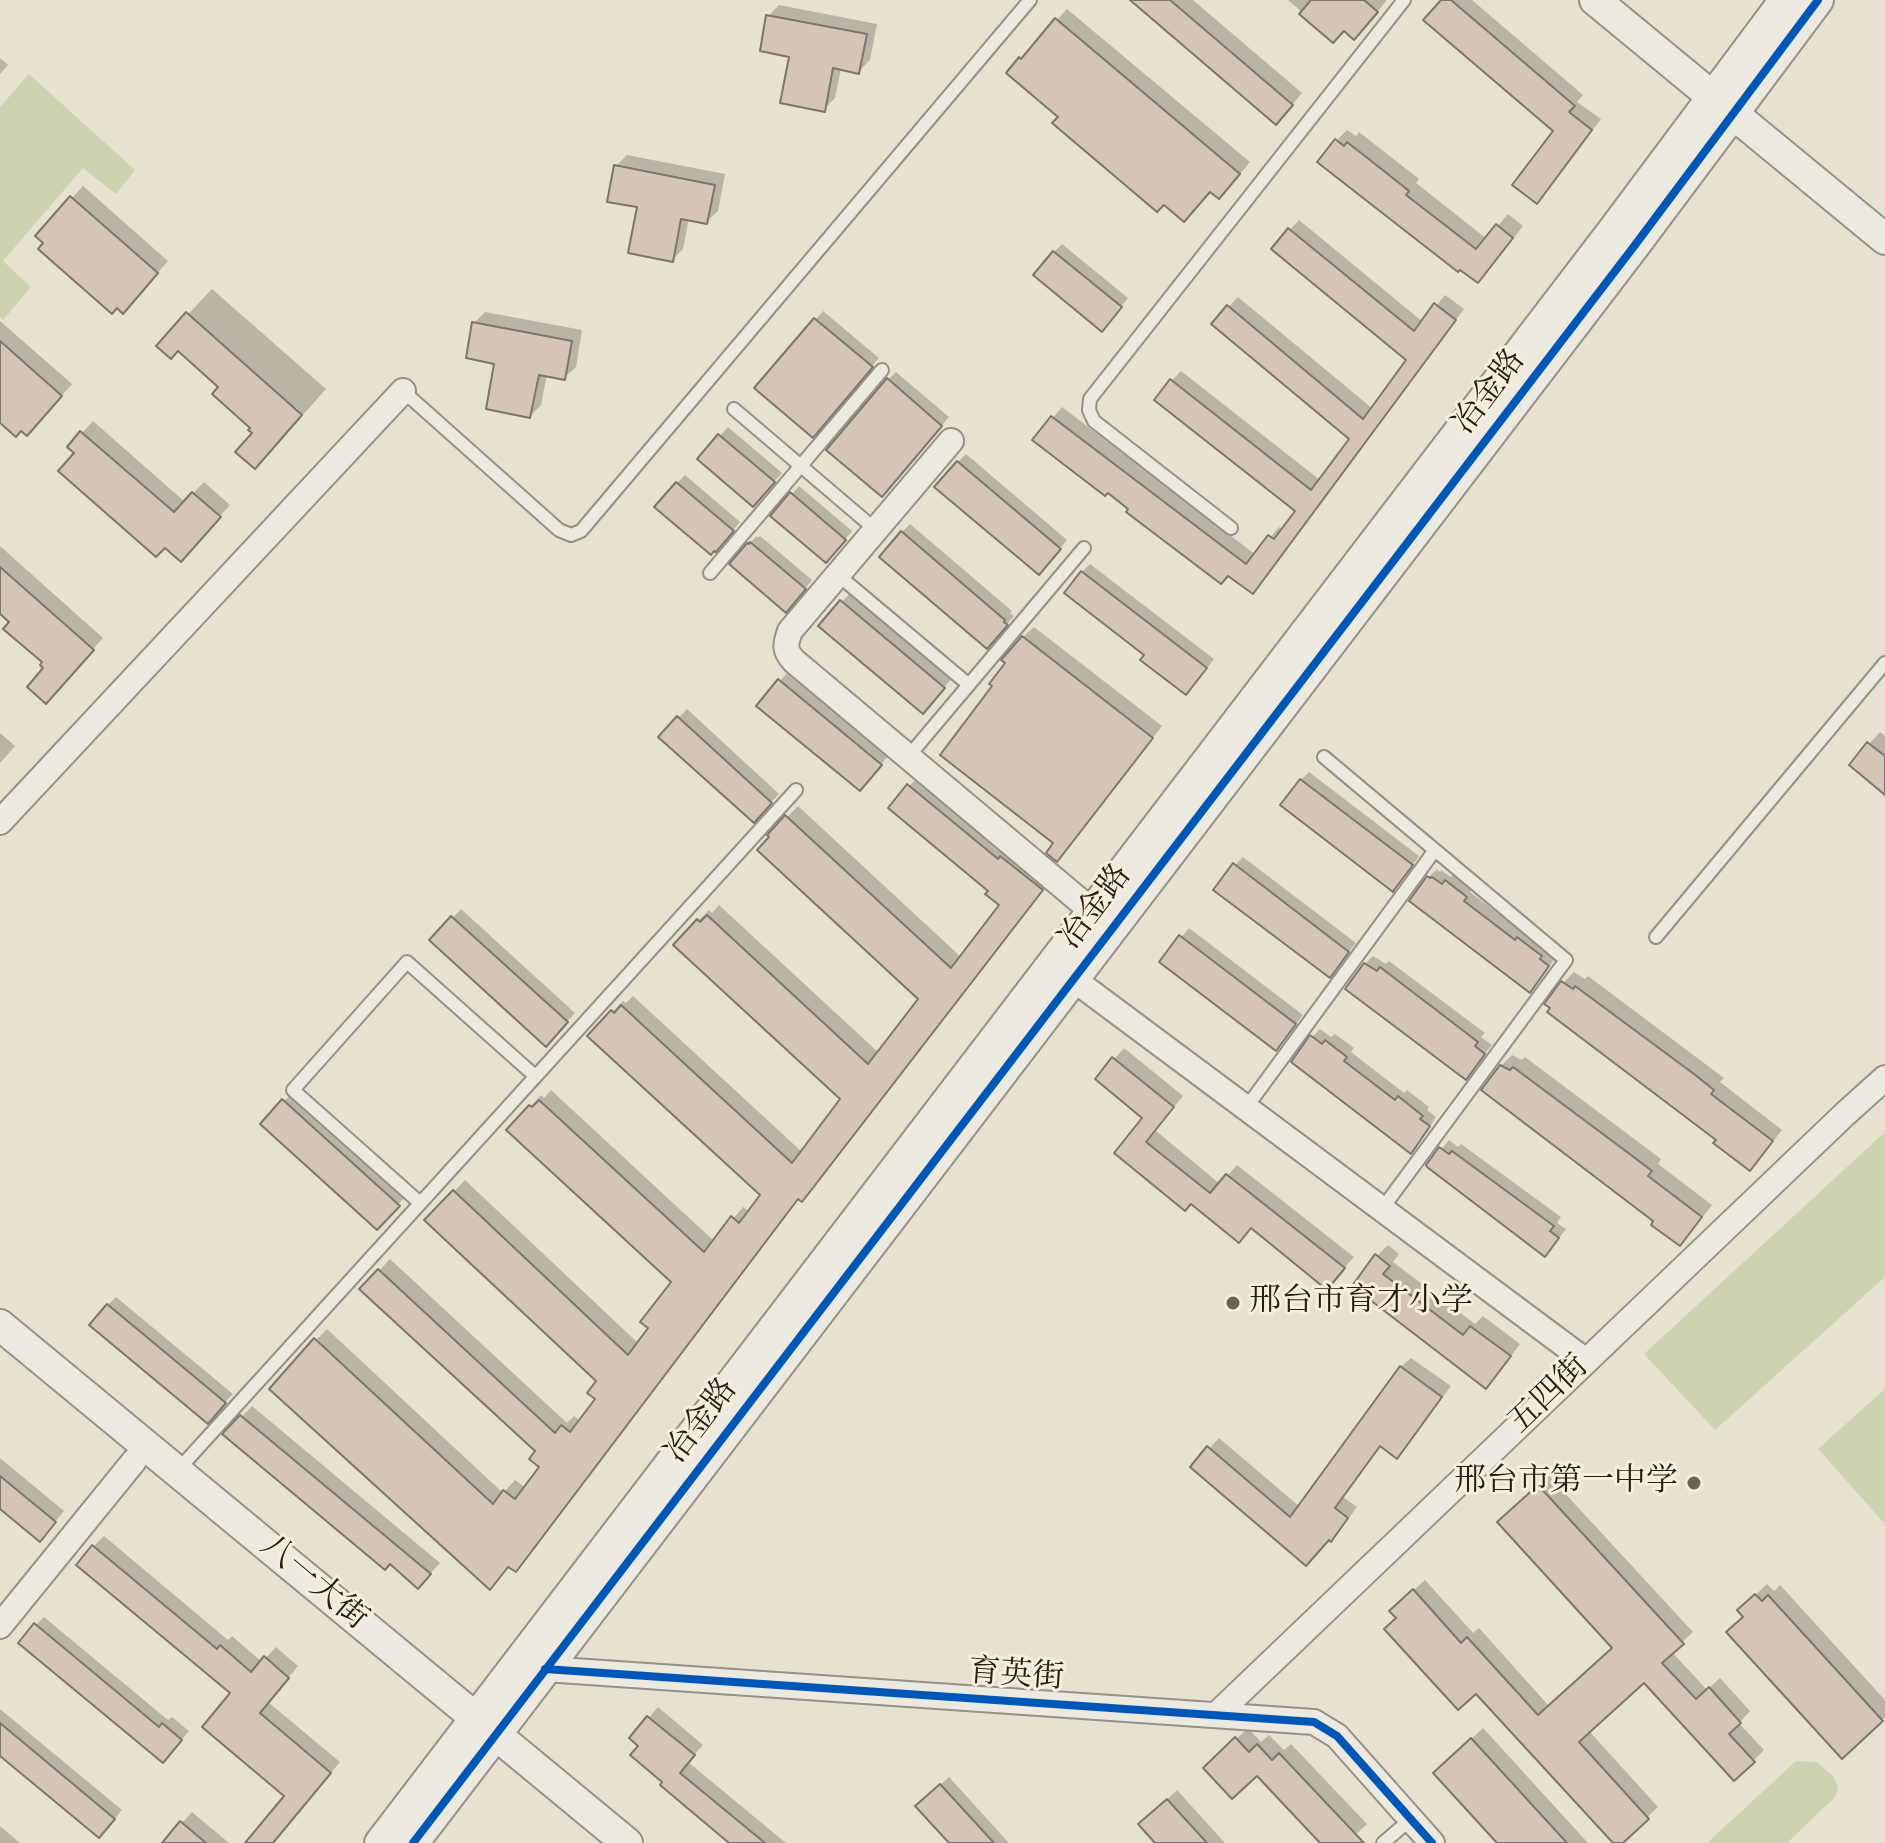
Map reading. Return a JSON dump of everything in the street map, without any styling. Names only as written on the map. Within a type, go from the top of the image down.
[{"type":"street","points":[[1595,0],[1885,214]]},
{"type":"street","points":[[1625,0],[1728,98],[1885,239]]},
{"type":"street","name":"冶金路","points":[[380,1843],[479,1734],[545,1669],[1625,258],[1728,98],[1785,0]]},
{"type":"street","name":"冶金路","points":[[413,1843],[479,1734],[1092,911],[1614,229],[1818,0]]},
{"type":"street","points":[[0,822],[403,391]]},
{"type":"street","points":[[951,441],[790,631],[785,645],[787,653],[1092,911]]},
{"type":"street","points":[[1073,979],[1586,1361]]},
{"type":"street","name":"五四街","points":[[1216,1715],[1885,1078]]},
{"type":"street","name":"八一大街","points":[[0,1325],[177,1471],[479,1734],[597,1843]]},
{"type":"street","name":"八一大街","points":[[0,1350],[134,1461],[479,1734],[627,1843]]},
{"type":"street","points":[[0,1626],[134,1461]]},
{"type":"street","name":"育英街","points":[[545,1669],[1314,1722],[1337,1736],[1432,1843]]},
{"type":"lane","points":[[403,391],[559,530],[571,535],[581,531],[1030,0]]},
{"type":"lane","points":[[1231,528],[1094,421],[1089,410],[1090,399],[1404,0]]},
{"type":"lane","points":[[710,573],[882,370]]},
{"type":"lane","points":[[734,409],[876,530]]},
{"type":"lane","points":[[908,757],[1084,548]]},
{"type":"lane","points":[[838,575],[969,685]]},
{"type":"lane","points":[[1656,937],[1885,663]]},
{"type":"lane","points":[[1324,757],[1566,960],[1382,1209]]},
{"type":"lane","points":[[177,1471],[796,790]]},
{"type":"lane","points":[[1246,1108],[1435,850]]},
{"type":"lane","points":[[420,1203],[293,1090],[407,962],[535,1076]]},
{"type":"lane","points":[[1383,1843],[1411,1819]]},
{"type":"green space","points":[[29,74],[135,170],[116,194],[83,168],[3,261],[31,287],[3,320],[0,317],[0,107]]},
{"type":"green space","points":[[1885,1132],[1885,1277],[1715,1430],[1644,1354]]},
{"type":"green space","points":[[1885,1389],[1885,1524],[1818,1449]]},
{"type":"green space","points":[[1796,1761],[1817,1762],[1833,1776],[1838,1787],[1835,1797],[1787,1843],[1707,1843]]},
{"type":"building","points":[[1130,0],[1170,0],[1293,105],[1276,125]]},
{"type":"building","points":[[1311,0],[1364,0],[1378,12],[1354,40],[1344,31],[1333,43],[1299,14]]},
{"type":"building","points":[[1441,0],[1451,0],[1575,106],[1569,112],[1592,130],[1537,204],[1512,185],[1553,131],[1423,20]]},
{"type":"building","points":[[766,15],[867,34],[859,74],[833,68],[825,112],[780,103],[789,57],[760,51]]},
{"type":"building","points":[[1055,18],[1240,174],[1219,199],[1210,192],[1184,222],[1164,205],[1157,212],[1052,123],[1058,117],[1006,73]]},
{"type":"building","points":[[1335,139],[1344,146],[1347,142],[1409,191],[1406,195],[1476,249],[1496,224],[1513,238],[1478,283],[1460,270],[1458,272],[1317,162]]},
{"type":"building","points":[[614,165],[715,185],[707,224],[681,219],[673,262],[628,253],[637,207],[607,202]]},
{"type":"building","points":[[70,196],[158,273],[123,314],[117,308],[112,314],[38,249],[43,243],[35,236]]},
{"type":"building","points":[[1288,228],[1414,331],[1434,303],[1456,320],[1253,594],[1228,576],[1221,584],[1126,512],[1128,509],[1108,493],[1105,496],[1032,440],[1051,416],[1246,564],[1268,535],[1274,539],[1295,511],[1154,400],[1170,379],[1311,490],[1349,439],[1211,324],[1227,305],[1363,419],[1406,360],[1271,249]]},
{"type":"building","points":[[1053,251],[1122,307],[1102,332],[1033,275]]},
{"type":"building","points":[[186,312],[302,415],[255,469],[235,452],[252,433],[248,430],[250,428],[212,394],[218,387],[178,351],[171,359],[156,346]]},
{"type":"building","points":[[814,318],[873,367],[813,438],[754,388]]},
{"type":"building","points":[[472,322],[572,341],[565,380],[539,375],[530,418],[486,409],[494,364],[466,358]]},
{"type":"building","points":[[0,341],[62,396],[27,436],[21,431],[16,437],[0,423]]},
{"type":"building","points":[[887,378],[942,426],[882,497],[826,450]]},
{"type":"building","points":[[80,431],[174,512],[192,492],[221,517],[181,562],[165,548],[156,557],[58,471],[74,453],[67,447]]},
{"type":"building","points":[[718,434],[775,482],[753,507],[697,459]]},
{"type":"building","points":[[957,461],[1061,549],[1039,575],[934,487]]},
{"type":"building","points":[[676,482],[734,531],[711,555],[654,507]]},
{"type":"building","points":[[790,492],[846,540],[826,563],[770,516]]},
{"type":"building","points":[[901,531],[1005,620],[1008,625],[987,649],[879,557]]},
{"type":"building","points":[[750,542],[806,589],[786,613],[729,564]]},
{"type":"building","points":[[0,567],[94,650],[46,704],[27,687],[43,668],[40,665],[42,662],[3,629],[9,622],[0,614]]},
{"type":"building","points":[[1081,571],[1207,668],[1186,695],[1140,660],[1144,655],[1064,593]]},
{"type":"building","points":[[840,600],[945,688],[923,714],[818,626]]},
{"type":"building","points":[[1022,636],[1153,738],[1057,862],[1046,853],[1053,843],[940,755],[992,686],[989,684],[1005,663],[1001,660]]},
{"type":"building","points":[[778,679],[882,765],[860,791],[756,706]]},
{"type":"building","points":[[677,716],[772,803],[754,823],[658,737]]},
{"type":"building","points":[[1867,742],[1885,756],[1885,795],[1849,765]]},
{"type":"building","points":[[1300,779],[1413,865],[1393,892],[1280,805]]},
{"type":"building","points":[[907,784],[998,859],[1000,856],[1043,890],[802,1202],[798,1199],[516,1572],[508,1567],[490,1590],[269,1389],[314,1338],[493,1504],[503,1490],[515,1499],[539,1467],[529,1459],[535,1451],[359,1289],[378,1269],[555,1433],[561,1425],[570,1432],[595,1399],[587,1393],[596,1381],[424,1220],[453,1190],[628,1355],[648,1328],[640,1322],[671,1282],[506,1130],[529,1105],[532,1107],[539,1100],[704,1252],[731,1216],[739,1223],[760,1195],[587,1036],[611,1010],[614,1013],[621,1005],[792,1163],[840,1099],[673,945],[697,919],[700,922],[707,915],[868,1064],[918,999],[757,850],[785,815],[951,968],[999,905],[985,894],[988,891],[888,808]]},
{"type":"building","points":[[1233,863],[1349,952],[1330,978],[1213,890]]},
{"type":"building","points":[[1427,876],[1442,884],[1445,880],[1467,897],[1464,901],[1515,940],[1517,937],[1542,956],[1540,959],[1549,966],[1530,993],[1409,901]]},
{"type":"building","points":[[451,916],[568,1022],[546,1047],[429,940]]},
{"type":"building","points":[[1179,935],[1296,1024],[1276,1051],[1159,962]]},
{"type":"building","points":[[1364,963],[1377,971],[1380,967],[1478,1042],[1475,1046],[1485,1054],[1466,1080],[1345,989]]},
{"type":"building","points":[[1561,981],[1573,989],[1575,986],[1694,1074],[1714,1090],[1711,1094],[1773,1141],[1750,1171],[1713,1143],[1716,1140],[1547,1012],[1550,1008],[1544,1004]]},
{"type":"building","points":[[1310,1035],[1322,1044],[1325,1040],[1347,1057],[1344,1061],[1395,1100],[1398,1096],[1423,1116],[1420,1119],[1430,1126],[1411,1154],[1291,1062]]},
{"type":"building","points":[[1112,1057],[1174,1107],[1146,1142],[1210,1193],[1226,1174],[1345,1268],[1327,1290],[1251,1228],[1239,1243],[1191,1204],[1185,1211],[1114,1153],[1142,1118],[1095,1079]]},
{"type":"building","points":[[1500,1065],[1510,1070],[1513,1067],[1631,1155],[1652,1171],[1648,1176],[1702,1217],[1680,1246],[1651,1225],[1653,1221],[1481,1090]]},
{"type":"building","points":[[282,1099],[400,1206],[377,1230],[260,1124]]},
{"type":"building","points":[[1439,1147],[1449,1154],[1452,1151],[1554,1226],[1550,1231],[1559,1238],[1545,1257],[1427,1167]]},
{"type":"building","points":[[1375,1254],[1390,1266],[1383,1274],[1463,1335],[1470,1326],[1511,1356],[1486,1389],[1352,1286]]},
{"type":"building","points":[[107,1304],[226,1403],[208,1424],[89,1325]]},
{"type":"building","points":[[1400,1366],[1442,1397],[1397,1459],[1380,1446],[1335,1508],[1348,1518],[1331,1542],[1329,1540],[1306,1566],[1190,1467],[1207,1446],[1290,1517]]},
{"type":"building","points":[[240,1415],[431,1574],[418,1589],[390,1564],[385,1570],[222,1434]]},
{"type":"building","points":[[0,1476],[56,1522],[40,1542],[0,1509]]},
{"type":"building","points":[[1538,1485],[1684,1644],[1662,1663],[1696,1699],[1709,1687],[1741,1723],[1729,1734],[1755,1762],[1734,1781],[1644,1683],[1579,1742],[1649,1819],[1623,1843],[1613,1843],[1476,1694],[1458,1710],[1384,1629],[1396,1618],[1389,1611],[1413,1589],[1461,1643],[1467,1637],[1538,1715],[1612,1648],[1497,1522]]},
{"type":"building","points":[[92,1545],[217,1649],[220,1645],[251,1672],[264,1656],[289,1678],[260,1713],[331,1773],[273,1843],[245,1843],[284,1796],[202,1727],[230,1693],[76,1565]]},
{"type":"building","points":[[1755,1594],[1762,1601],[1768,1595],[1883,1721],[1842,1759],[1726,1632],[1743,1617],[1737,1610]]},
{"type":"building","points":[[34,1623],[159,1727],[162,1723],[182,1740],[163,1763],[18,1643]]},
{"type":"building","points":[[647,1716],[695,1755],[680,1773],[765,1843],[729,1843],[660,1785],[662,1782],[630,1755],[638,1746],[629,1738]]},
{"type":"building","points":[[0,1723],[115,1819],[99,1838],[0,1756]]},
{"type":"building","points":[[1235,1737],[1249,1752],[1257,1744],[1272,1760],[1279,1753],[1364,1843],[1320,1843],[1257,1776],[1232,1799],[1203,1768]]},
{"type":"building","points":[[1471,1738],[1567,1843],[1497,1843],[1433,1773]]},
{"type":"building","points":[[940,1784],[994,1843],[949,1843],[915,1806]]},
{"type":"building","points":[[1167,1799],[1207,1843],[1155,1843],[1138,1824]]},
{"type":"building","points":[[180,1821],[206,1843],[162,1843]]},
{"type":"cycle path","points":[[413,1843],[1635,245],[1818,0]]},
{"type":"cycle path","points":[[545,1669],[1314,1722],[1337,1736],[1432,1843]]},
{"type":"place","name":"邢台市育才小学","points":[[1233,1303]]},
{"type":"place","name":"邢台市第一中学","points":[[1694,1483]]}]
